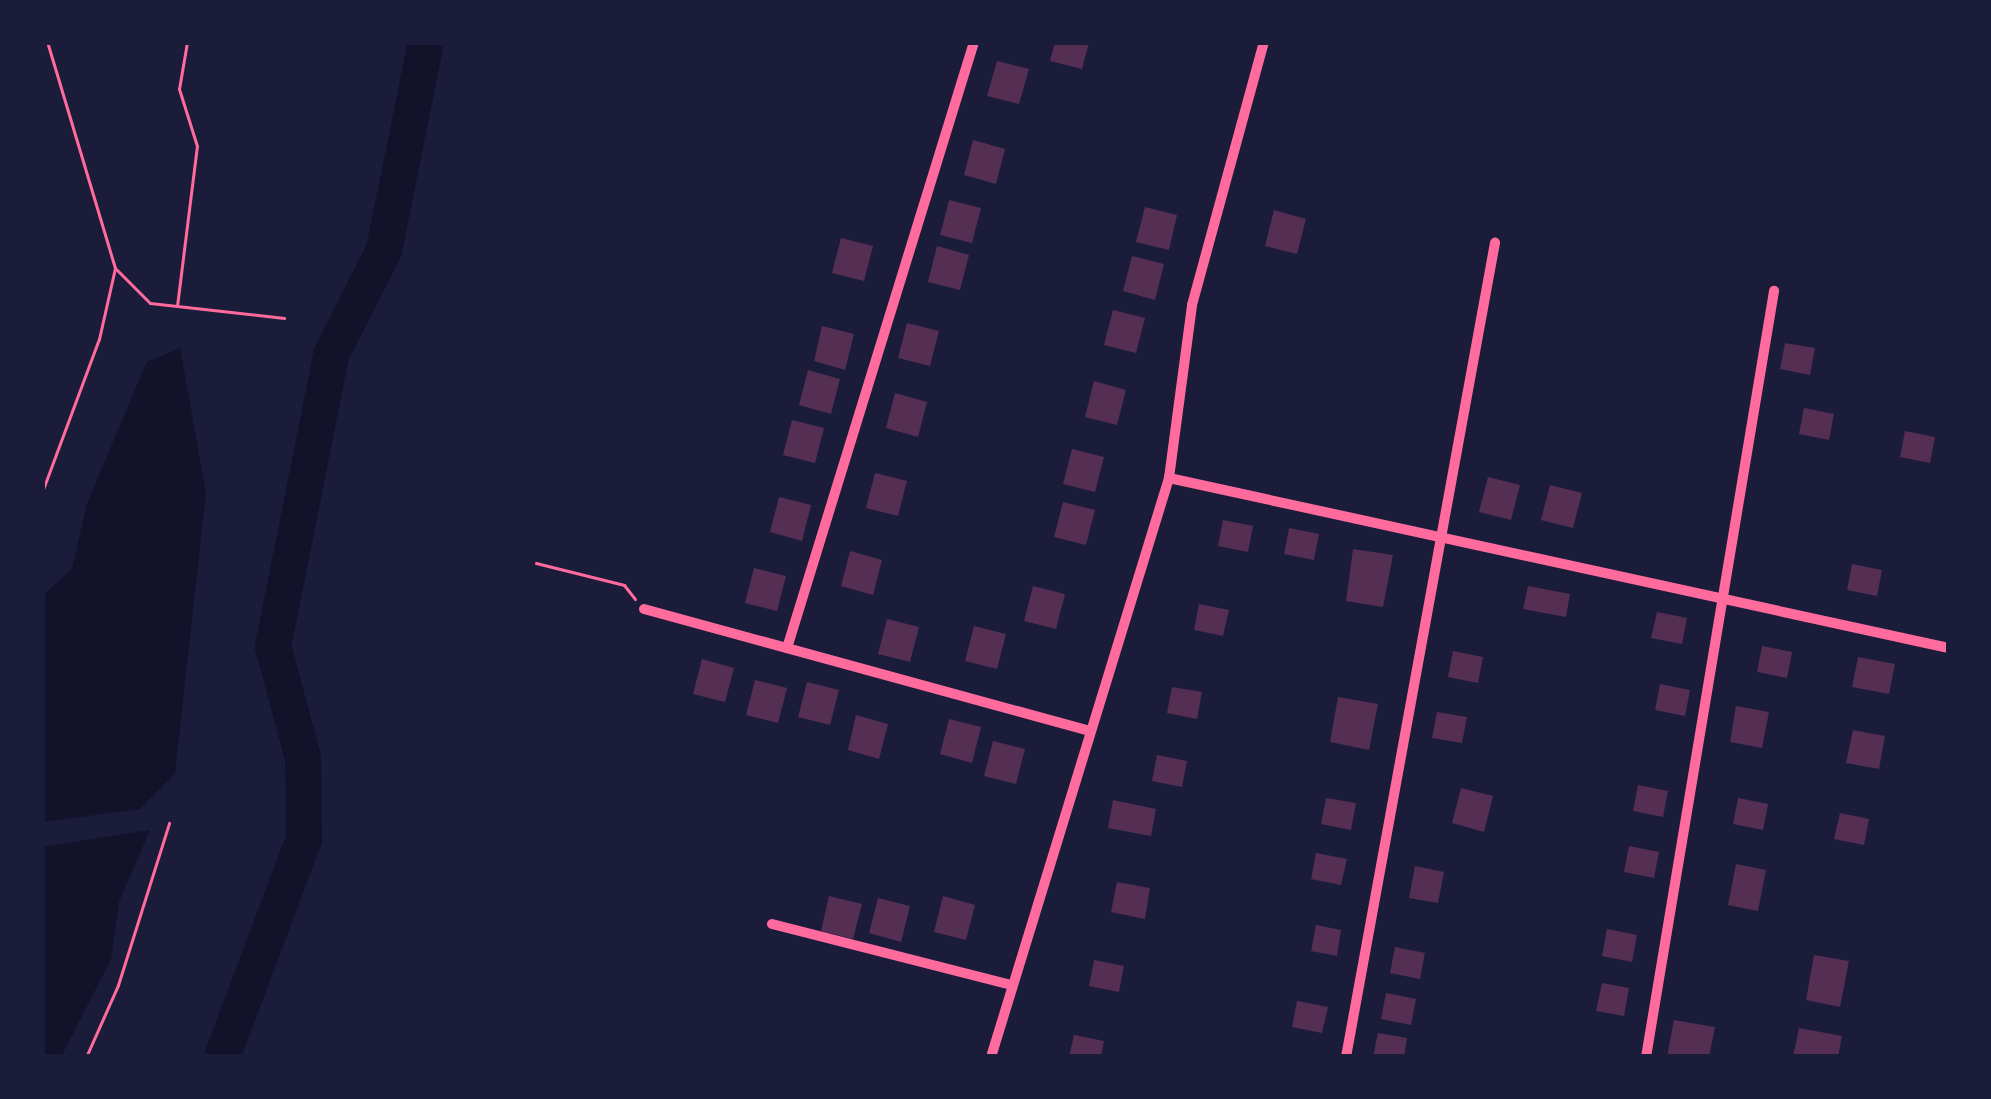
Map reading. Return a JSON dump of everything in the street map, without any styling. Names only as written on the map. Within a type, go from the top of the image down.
[{"type":"street","points":[[787,648],[974,42]]},
{"type":"street","points":[[991,1057],[1169,478],[1192,305],[1264,42]]},
{"type":"street","points":[[1346,1057],[1496,243]]},
{"type":"street","points":[[1646,1057],[1728,601],[1774,291]]},
{"type":"street","points":[[1169,478],[1949,648]]},
{"type":"street","points":[[644,609],[1089,730]]},
{"type":"street","points":[[772,924],[1012,985]]},
{"type":"path","points":[[47,42],[115,268],[150,303],[284,318]]},
{"type":"path","points":[[177,306],[197,146],[179,89],[187,42]]},
{"type":"path","points":[[42,492],[99,339],[115,268]]},
{"type":"path","points":[[536,563],[624,585],[644,609]]},
{"type":"path","points":[[86,1057],[118,985],[169,823]]},
{"type":"shaded area","points":[[180,348],[206,493],[175,774],[140,809],[42,822],[42,596],[72,569],[87,503],[147,362]]},
{"type":"shaded area","points":[[150,830],[119,902],[111,959],[61,1057],[42,1057],[42,847]]},
{"type":"building","points":[[1055,42],[1089,42],[1082,69],[1050,61]]},
{"type":"building","points":[[997,61],[1029,69],[1019,104],[987,96]]},
{"type":"building","points":[[973,140],[1005,149],[996,184],[964,175]]},
{"type":"building","points":[[949,200],[981,208],[972,243],[940,235]]},
{"type":"building","points":[[1145,207],[1177,215],[1169,250],[1136,242]]},
{"type":"building","points":[[1274,210],[1306,219],[1297,254],[1265,246]]},
{"type":"building","points":[[841,238],[873,246],[864,281],[832,273]]},
{"type":"building","points":[[937,246],[969,255],[960,290],[928,282]]},
{"type":"building","points":[[1132,256],[1164,264],[1155,300],[1123,291]]},
{"type":"building","points":[[1113,310],[1145,318],[1136,353],[1104,345]]},
{"type":"building","points":[[907,323],[939,331],[930,366],[898,358]]},
{"type":"building","points":[[822,326],[854,334],[845,370],[814,361]]},
{"type":"building","points":[[1785,343],[1815,348],[1810,375],[1780,369]]},
{"type":"building","points":[[808,370],[840,379],[831,414],[799,405]]},
{"type":"building","points":[[1094,381],[1126,390],[1117,425],[1085,417]]},
{"type":"building","points":[[895,393],[927,402],[918,437],[886,428]]},
{"type":"building","points":[[1804,408],[1834,414],[1829,440],[1799,434]]},
{"type":"building","points":[[792,420],[824,428],[815,463],[783,455]]},
{"type":"building","points":[[1905,431],[1935,437],[1930,463],[1900,457]]},
{"type":"building","points":[[1072,449],[1104,457],[1095,492],[1063,484]]},
{"type":"building","points":[[875,473],[907,481],[898,516],[866,508]]},
{"type":"building","points":[[1488,477],[1520,485],[1511,520],[1479,512]]},
{"type":"building","points":[[1550,485],[1582,493],[1573,528],[1541,520]]},
{"type":"building","points":[[779,497],[811,505],[802,541],[770,532]]},
{"type":"building","points":[[1063,502],[1095,510],[1086,545],[1054,537]]},
{"type":"building","points":[[1223,520],[1253,526],[1248,552],[1218,546]]},
{"type":"building","points":[[1289,528],[1319,534],[1314,560],[1284,554]]},
{"type":"building","points":[[1353,549],[1393,555],[1383,607],[1346,601]]},
{"type":"building","points":[[850,551],[882,560],[873,595],[841,586]]},
{"type":"building","points":[[1852,564],[1882,570],[1877,596],[1847,590]]},
{"type":"building","points":[[754,568],[786,576],[777,611],[745,603]]},
{"type":"building","points":[[1033,586],[1065,594],[1056,629],[1024,621]]},
{"type":"building","points":[[1528,586],[1570,594],[1566,617],[1523,609]]},
{"type":"building","points":[[1199,604],[1229,610],[1223,636],[1194,630]]},
{"type":"building","points":[[1657,612],[1687,618],[1682,644],[1651,638]]},
{"type":"building","points":[[887,619],[919,627],[910,662],[878,654]]},
{"type":"building","points":[[974,626],[1006,634],[997,669],[965,661]]},
{"type":"building","points":[[1762,646],[1792,652],[1787,678],[1757,672]]},
{"type":"building","points":[[1453,651],[1483,657],[1478,683],[1448,677]]},
{"type":"building","points":[[1858,657],[1895,664],[1889,694],[1852,687]]},
{"type":"building","points":[[702,659],[734,668],[725,702],[693,694]]},
{"type":"building","points":[[755,680],[787,688],[778,723],[746,715]]},
{"type":"building","points":[[807,682],[839,690],[830,725],[798,717]]},
{"type":"building","points":[[1660,684],[1690,690],[1685,716],[1655,710]]},
{"type":"building","points":[[1172,687],[1202,692],[1197,719],[1167,713]]},
{"type":"building","points":[[1338,697],[1378,704],[1369,750],[1330,742]]},
{"type":"building","points":[[1736,706],[1769,712],[1762,748],[1730,742]]},
{"type":"building","points":[[1437,712],[1467,717],[1462,743],[1432,738]]},
{"type":"building","points":[[856,715],[888,724],[879,759],[848,750]]},
{"type":"building","points":[[949,719],[981,727],[972,763],[940,754]]},
{"type":"building","points":[[1853,730],[1885,736],[1879,769],[1846,763]]},
{"type":"building","points":[[993,741],[1025,749],[1016,784],[984,776]]},
{"type":"building","points":[[1157,755],[1187,761],[1182,787],[1152,781]]},
{"type":"building","points":[[1638,785],[1668,791],[1663,817],[1633,811]]},
{"type":"building","points":[[1461,788],[1493,796],[1484,832],[1452,823]]},
{"type":"building","points":[[1326,798],[1356,803],[1351,830],[1321,824]]},
{"type":"building","points":[[1738,798],[1768,804],[1763,830],[1733,824]]},
{"type":"building","points":[[1113,800],[1156,809],[1151,836],[1108,828]]},
{"type":"building","points":[[1840,813],[1869,819],[1864,845],[1834,839]]},
{"type":"building","points":[[1629,846],[1659,852],[1654,878],[1624,872]]},
{"type":"building","points":[[1316,853],[1347,859],[1341,885],[1311,879]]},
{"type":"building","points":[[1736,864],[1766,870],[1758,911],[1728,905]]},
{"type":"building","points":[[1415,866],[1444,872],[1438,903],[1409,898]]},
{"type":"building","points":[[1117,882],[1150,888],[1145,919],[1111,912]]},
{"type":"building","points":[[829,896],[862,904],[853,939],[821,931]]},
{"type":"building","points":[[943,896],[975,905],[966,940],[934,932]]},
{"type":"building","points":[[878,898],[910,906],[901,942],[869,933]]},
{"type":"building","points":[[1316,925],[1341,930],[1337,956],[1311,951]]},
{"type":"building","points":[[1607,929],[1637,935],[1632,962],[1602,956]]},
{"type":"building","points":[[1395,947],[1425,953],[1420,979],[1390,973]]},
{"type":"building","points":[[1814,955],[1849,961],[1840,1007],[1806,1000]]},
{"type":"building","points":[[1094,960],[1124,966],[1119,992],[1089,986]]},
{"type":"building","points":[[1602,983],[1629,988],[1624,1016],[1596,1011]]},
{"type":"building","points":[[1386,993],[1416,999],[1411,1025],[1381,1019]]},
{"type":"building","points":[[1297,1001],[1328,1007],[1322,1033],[1292,1027]]},
{"type":"building","points":[[1674,1020],[1715,1027],[1709,1057],[1667,1057]]},
{"type":"building","points":[[1799,1028],[1842,1036],[1838,1057],[1793,1057]]},
{"type":"building","points":[[1378,1033],[1407,1038],[1404,1057],[1373,1057]]},
{"type":"building","points":[[1074,1035],[1104,1041],[1101,1057],[1069,1057]]},
{"type":"waterway","points":[[222,1057],[304,839],[303,758],[273,646],[331,355],[384,250],[426,42]]}]
